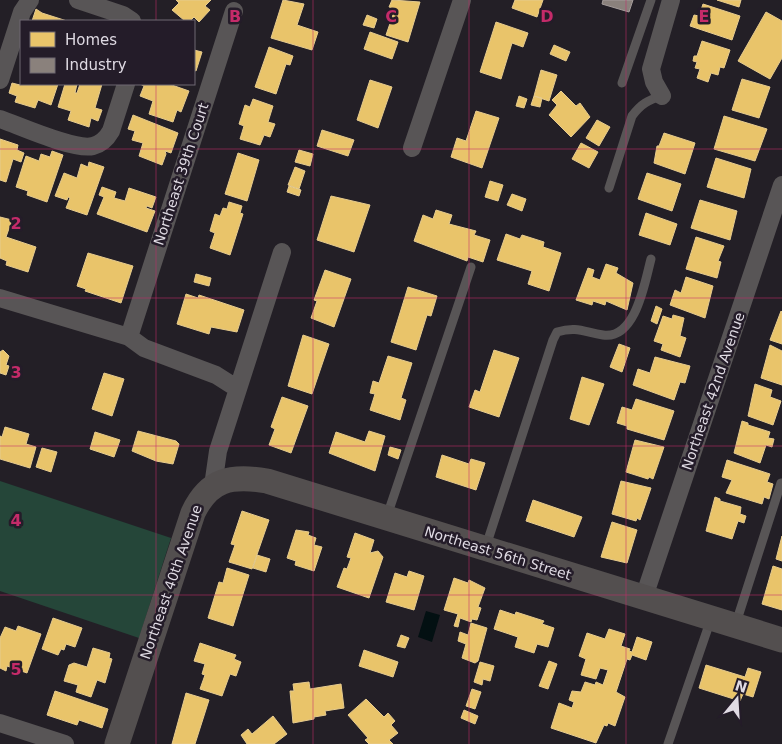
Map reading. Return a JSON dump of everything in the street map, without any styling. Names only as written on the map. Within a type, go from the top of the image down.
[{"type":"street","points":[[0,80],[22,12],[30,0]]},
{"type":"street","points":[[78,0],[123,15],[130,20]]},
{"type":"street","points":[[412,148],[462,0]]},
{"type":"street","points":[[662,96],[654,82],[651,69],[671,0]]},
{"type":"street","name":"Northeast 39th Court","points":[[129,337],[234,11]]},
{"type":"street","points":[[0,119],[71,144],[94,146],[103,141],[111,131],[126,85]]},
{"type":"street","name":"Northeast 42nd Avenue","points":[[644,597],[782,185]]},
{"type":"street","points":[[213,486],[218,451],[282,252]]},
{"type":"street","points":[[0,298],[129,337],[144,348],[216,375],[238,389]]},
{"type":"street","name":"Northeast 56th Street","points":[[213,486],[237,478],[268,481],[782,640]]},
{"type":"street","name":"Northeast 40th Avenue","points":[[117,744],[193,514],[201,497],[213,486]]},
{"type":"street","points":[[0,723],[65,744]]},
{"type":"lane","points":[[622,83],[651,0]]},
{"type":"lane","points":[[609,188],[632,116],[639,106],[648,100],[662,96]]},
{"type":"lane","points":[[485,549],[557,332],[571,328],[605,336],[621,331],[635,314],[651,259]]},
{"type":"lane","points":[[386,519],[471,267]]},
{"type":"lane","points":[[735,626],[781,483]]},
{"type":"lane","points":[[668,744],[711,619]]},
{"type":"green space","points":[[0,481],[171,538],[139,638],[0,591]]},
{"type":"shaded area","points":[[426,611],[440,615],[432,642],[418,637]]},
{"type":"building: Homes","points":[[176,0],[211,0],[205,6],[210,10],[199,22],[194,17],[191,20],[184,20],[172,10],[179,3]]},
{"type":"building: Homes","points":[[283,0],[304,4],[297,25],[318,32],[312,50],[271,38]]},
{"type":"building: Homes","points":[[392,0],[420,2],[408,42],[386,35],[395,9],[389,7]]},
{"type":"building: Homes","points":[[515,0],[543,0],[537,17],[512,8]]},
{"type":"building: Homes","points":[[717,0],[741,0],[739,7]]},
{"type":"building: Homes","points":[[703,4],[740,16],[732,40],[690,26],[694,15],[699,16]]},
{"type":"building: Homes","points":[[36,9],[42,13],[64,20],[32,20]]},
{"type":"building: Homes","points":[[766,12],[782,21],[782,58],[770,79],[738,61]]},
{"type":"building: Homes","points":[[367,15],[377,19],[374,28],[363,25]]},
{"type":"building: Homes","points":[[496,22],[528,33],[523,47],[512,43],[501,79],[480,72]]},
{"type":"building: Homes","points":[[370,32],[398,42],[392,59],[364,49]]},
{"type":"building: Homes","points":[[702,41],[730,50],[724,68],[720,67],[718,75],[711,73],[708,82],[697,78],[700,69],[695,68],[697,62],[693,61],[694,56],[697,56]]},
{"type":"building: Homes","points":[[554,45],[570,52],[566,61],[550,54]]},
{"type":"building: Homes","points":[[269,47],[293,56],[290,65],[286,64],[276,94],[255,87]]},
{"type":"building: Homes","points":[[195,50],[202,52],[195,70]]},
{"type":"building: Homes","points":[[541,70],[557,75],[549,101],[534,96]]},
{"type":"building: Homes","points":[[742,79],[770,87],[759,118],[732,110]]},
{"type":"building: Homes","points":[[370,80],[392,87],[378,128],[357,120]]},
{"type":"building: Homes","points":[[12,83],[20,85],[58,85],[51,105],[38,100],[35,108],[15,102],[17,96],[9,93]]},
{"type":"building: Homes","points":[[65,85],[77,85],[75,93],[77,93],[80,85],[102,85],[95,108],[102,110],[98,121],[91,118],[89,127],[68,120],[71,111],[58,107]]},
{"type":"building: Homes","points":[[142,85],[172,85],[189,91],[181,112],[177,110],[173,122],[149,114],[153,101],[140,96],[144,86]]},
{"type":"building: Homes","points":[[561,91],[576,106],[580,103],[590,117],[571,137],[549,115],[557,105],[552,100]]},
{"type":"building: Homes","points":[[519,96],[527,99],[524,108],[516,106]]},
{"type":"building: Homes","points":[[534,96],[542,98],[540,107],[531,105]]},
{"type":"building: Homes","points":[[253,99],[273,106],[268,122],[275,124],[270,137],[264,135],[260,145],[240,139],[244,126],[239,124],[245,105],[250,107]]},
{"type":"building: Homes","points":[[476,111],[499,118],[482,168],[451,157],[457,138],[466,141]]},
{"type":"building: Homes","points":[[133,115],[178,133],[171,153],[165,151],[166,154],[162,165],[139,156],[143,143],[132,140],[135,131],[128,129]]},
{"type":"building: Homes","points":[[724,116],[767,129],[755,161],[714,149]]},
{"type":"building: Homes","points":[[597,120],[610,127],[599,146],[586,138]]},
{"type":"building: Homes","points":[[322,130],[354,140],[348,156],[317,146]]},
{"type":"building: Homes","points":[[664,133],[695,143],[685,174],[654,163],[657,146],[659,146]]},
{"type":"building: Homes","points":[[0,139],[18,145],[17,150],[24,153],[21,162],[13,159],[6,182],[0,180]]},
{"type":"building: Homes","points":[[581,143],[598,152],[589,168],[572,159]]},
{"type":"building: Homes","points":[[299,150],[313,154],[310,166],[295,162]]},
{"type":"building: Homes","points":[[52,151],[63,155],[47,202],[27,195],[28,191],[16,187],[26,156],[39,161],[41,154],[50,157]]},
{"type":"building: Homes","points":[[238,153],[259,160],[247,201],[225,194]]},
{"type":"building: Homes","points":[[716,158],[751,169],[744,198],[707,187]]},
{"type":"building: Homes","points":[[89,162],[104,167],[87,215],[66,208],[70,198],[68,197],[67,200],[55,196],[64,173],[77,178],[81,164],[88,167]]},
{"type":"building: Homes","points":[[295,167],[305,171],[299,189],[288,185]]},
{"type":"building: Homes","points":[[647,173],[681,184],[672,211],[638,199]]},
{"type":"building: Homes","points":[[490,181],[503,185],[498,201],[485,197]]},
{"type":"building: Homes","points":[[289,186],[301,190],[299,196],[287,192]]},
{"type":"building: Homes","points":[[102,187],[116,192],[114,198],[125,201],[129,188],[156,197],[152,208],[147,206],[146,208],[155,211],[147,232],[97,214],[104,197],[99,195]]},
{"type":"building: Homes","points":[[512,194],[526,199],[522,211],[507,205]]},
{"type":"building: Homes","points":[[331,196],[370,205],[354,252],[317,240]]},
{"type":"building: Homes","points":[[700,200],[737,211],[730,240],[691,228]]},
{"type":"building: Homes","points":[[229,202],[242,206],[240,213],[243,214],[230,255],[210,248],[215,233],[210,231],[215,214],[220,216],[223,208],[227,209]]},
{"type":"building: Homes","points":[[436,210],[452,215],[449,224],[476,231],[474,235],[490,240],[483,262],[468,257],[467,261],[414,241],[423,215],[433,219]]},
{"type":"building: Homes","points":[[646,213],[677,224],[670,245],[639,235]]},
{"type":"building: Homes","points":[[0,217],[12,220],[6,237],[36,247],[28,272],[6,265],[7,261],[0,258]]},
{"type":"building: Homes","points":[[506,234],[520,239],[522,235],[544,242],[543,247],[561,253],[549,291],[528,284],[532,271],[497,260]]},
{"type":"building: Homes","points":[[696,237],[724,246],[718,261],[721,262],[717,278],[686,269]]},
{"type":"building: Homes","points":[[88,253],[133,266],[121,303],[85,291],[86,289],[77,286]]},
{"type":"building: Homes","points":[[606,264],[618,268],[616,273],[633,283],[627,310],[606,301],[605,305],[593,301],[592,305],[576,300],[588,268],[594,270],[592,277],[600,280]]},
{"type":"building: Homes","points":[[325,270],[351,279],[334,327],[311,318],[317,301],[314,300]]},
{"type":"building: Homes","points":[[196,274],[211,278],[209,286],[194,282]]},
{"type":"building: Homes","points":[[686,277],[713,286],[705,318],[670,305],[675,290],[681,293]]},
{"type":"building: Homes","points":[[408,287],[437,296],[431,316],[427,315],[416,350],[391,342]]},
{"type":"building: Homes","points":[[186,294],[198,298],[199,295],[244,310],[237,332],[211,327],[209,334],[177,324]]},
{"type":"building: Homes","points":[[656,306],[662,309],[657,324],[651,321]]},
{"type":"building: Homes","points":[[782,312],[782,344],[770,340]]},
{"type":"building: Homes","points":[[673,315],[684,318],[680,336],[686,338],[680,357],[661,350],[663,344],[654,341],[663,316],[672,319]]},
{"type":"building: Homes","points":[[303,335],[329,344],[312,394],[288,386]]},
{"type":"building: Homes","points":[[619,344],[630,348],[622,372],[610,367]]},
{"type":"building: Homes","points":[[770,345],[782,351],[782,385],[761,378]]},
{"type":"building: Homes","points":[[3,350],[9,356],[6,365],[9,366],[6,375],[0,373],[0,352]]},
{"type":"building: Homes","points":[[494,350],[519,358],[499,417],[469,407],[475,390],[480,392]]},
{"type":"building: Homes","points":[[388,356],[412,363],[401,398],[406,400],[400,420],[370,410],[375,394],[370,393],[373,381],[379,383]]},
{"type":"building: Homes","points":[[655,357],[690,366],[685,383],[680,382],[674,400],[633,385],[638,369],[650,373]]},
{"type":"building: Homes","points":[[104,373],[124,379],[112,416],[92,409]]},
{"type":"building: Homes","points":[[582,377],[604,384],[589,425],[570,419]]},
{"type":"building: Homes","points":[[755,384],[772,390],[770,397],[781,401],[773,425],[748,416]]},
{"type":"building: Homes","points":[[282,397],[308,406],[291,453],[269,445],[275,429],[271,427]]},
{"type":"building: Homes","points":[[636,399],[674,411],[664,440],[627,429],[627,426],[617,423],[622,407],[632,410]]},
{"type":"building: Homes","points":[[742,421],[748,423],[748,425],[770,432],[768,438],[774,439],[772,447],[766,445],[760,463],[734,453]]},
{"type":"building: Homes","points":[[5,427],[29,434],[26,444],[36,447],[30,468],[0,459],[0,436],[2,437]]},
{"type":"building: Homes","points":[[138,431],[176,441],[179,444],[173,464],[156,461],[132,451]]},
{"type":"building: Homes","points":[[369,431],[385,436],[375,471],[329,453],[336,432],[365,442]]},
{"type":"building: Homes","points":[[95,432],[120,440],[114,457],[90,449]]},
{"type":"building: Homes","points":[[635,440],[664,447],[653,479],[626,472]]},
{"type":"building: Homes","points":[[390,447],[401,450],[398,459],[388,455]]},
{"type":"building: Homes","points":[[42,448],[57,452],[51,472],[36,467]]},
{"type":"building: Homes","points":[[442,455],[469,464],[471,459],[485,463],[476,490],[436,477]]},
{"type":"building: Homes","points":[[727,460],[770,474],[767,482],[773,484],[769,499],[764,497],[762,504],[726,493],[732,480],[722,477]]},
{"type":"building: Homes","points":[[621,481],[651,488],[640,520],[637,518],[636,521],[612,514]]},
{"type":"building: Homes","points":[[715,497],[720,499],[720,501],[741,507],[740,514],[746,516],[744,523],[738,521],[732,539],[706,531]]},
{"type":"building: Homes","points":[[533,500],[582,517],[574,537],[526,521]]},
{"type":"building: Homes","points":[[242,511],[269,520],[252,569],[229,562],[235,545],[231,544]]},
{"type":"building: Homes","points":[[612,522],[637,530],[627,563],[601,557]]},
{"type":"building: Homes","points":[[296,530],[309,532],[308,535],[316,538],[314,545],[322,547],[314,571],[295,565],[296,561],[287,558]]},
{"type":"building: Homes","points":[[355,533],[374,540],[370,553],[378,551],[383,557],[369,598],[337,587],[344,568],[347,569],[351,558],[347,557]]},
{"type":"building: Homes","points":[[782,536],[782,561],[776,559]]},
{"type":"building: Homes","points":[[257,555],[270,559],[266,572],[253,568]]},
{"type":"building: Homes","points":[[773,566],[782,569],[782,610],[762,604]]},
{"type":"building: Homes","points":[[227,568],[249,575],[233,626],[208,618],[219,582],[223,583]]},
{"type":"building: Homes","points":[[409,571],[424,576],[414,610],[386,602],[395,573],[407,577]]},
{"type":"building: Homes","points":[[454,578],[468,583],[469,580],[485,588],[478,607],[481,608],[477,620],[472,619],[471,622],[460,618],[458,627],[454,626],[458,614],[444,610]]},
{"type":"building: Homes","points":[[500,610],[515,615],[516,612],[544,621],[542,624],[554,628],[548,647],[537,644],[534,653],[515,647],[518,637],[494,629]]},
{"type":"building: Homes","points":[[53,618],[82,628],[75,647],[66,644],[64,650],[61,649],[58,655],[42,649]]},
{"type":"building: Homes","points":[[471,623],[487,628],[478,661],[475,663],[462,658],[466,644],[458,641],[460,632],[468,635]]},
{"type":"building: Homes","points":[[18,626],[41,634],[27,673],[7,666],[6,671],[0,668],[0,638],[5,627],[16,631]]},
{"type":"building: Homes","points":[[609,629],[625,634],[621,646],[630,649],[629,651],[632,652],[637,637],[652,642],[646,660],[632,655],[630,660],[627,659],[616,692],[625,697],[615,726],[608,723],[607,726],[604,725],[596,743],[551,728],[559,703],[572,708],[574,702],[569,700],[572,691],[581,692],[585,682],[595,685],[596,682],[603,685],[608,670],[600,668],[596,679],[581,675],[586,659],[579,656],[587,633],[605,639]]},
{"type":"building: Homes","points":[[401,635],[409,638],[405,648],[397,646]]},
{"type":"building: Homes","points":[[200,643],[236,655],[234,659],[241,662],[236,676],[230,674],[222,696],[200,689],[205,675],[202,674],[205,664],[194,661]]},
{"type":"building: Homes","points":[[93,648],[110,653],[109,658],[112,659],[105,683],[97,680],[91,697],[76,692],[78,685],[64,681],[69,665],[74,663],[87,667]]},
{"type":"building: Homes","points":[[364,650],[398,662],[393,677],[359,666]]},
{"type":"building: Homes","points":[[549,661],[557,664],[548,689],[539,686]]},
{"type":"building: Homes","points":[[480,662],[494,666],[490,681],[483,679],[482,685],[474,682]]},
{"type":"building: Homes","points":[[706,665],[745,677],[748,668],[761,672],[753,697],[743,694],[740,701],[699,688]]},
{"type":"building: Homes","points":[[309,682],[310,689],[341,684],[344,708],[325,711],[326,715],[293,723],[290,691],[294,691],[293,684]]},
{"type":"building: Homes","points":[[472,689],[481,692],[475,709],[466,706]]},
{"type":"building: Homes","points":[[55,691],[108,709],[102,728],[79,720],[77,725],[47,715]]},
{"type":"building: Homes","points":[[186,693],[209,700],[195,744],[172,744]]},
{"type":"building: Homes","points":[[366,699],[384,717],[388,713],[395,721],[391,725],[398,733],[389,740],[393,744],[369,744],[365,740],[368,738],[348,715]]},
{"type":"building: Homes","points":[[464,710],[478,716],[475,724],[461,718]]},
{"type":"building: Homes","points":[[273,716],[287,734],[274,744],[247,744],[241,735],[248,729],[252,734]]},
{"type":"building: Industry","points":[[603,0],[633,0],[629,12],[602,4]]}]
